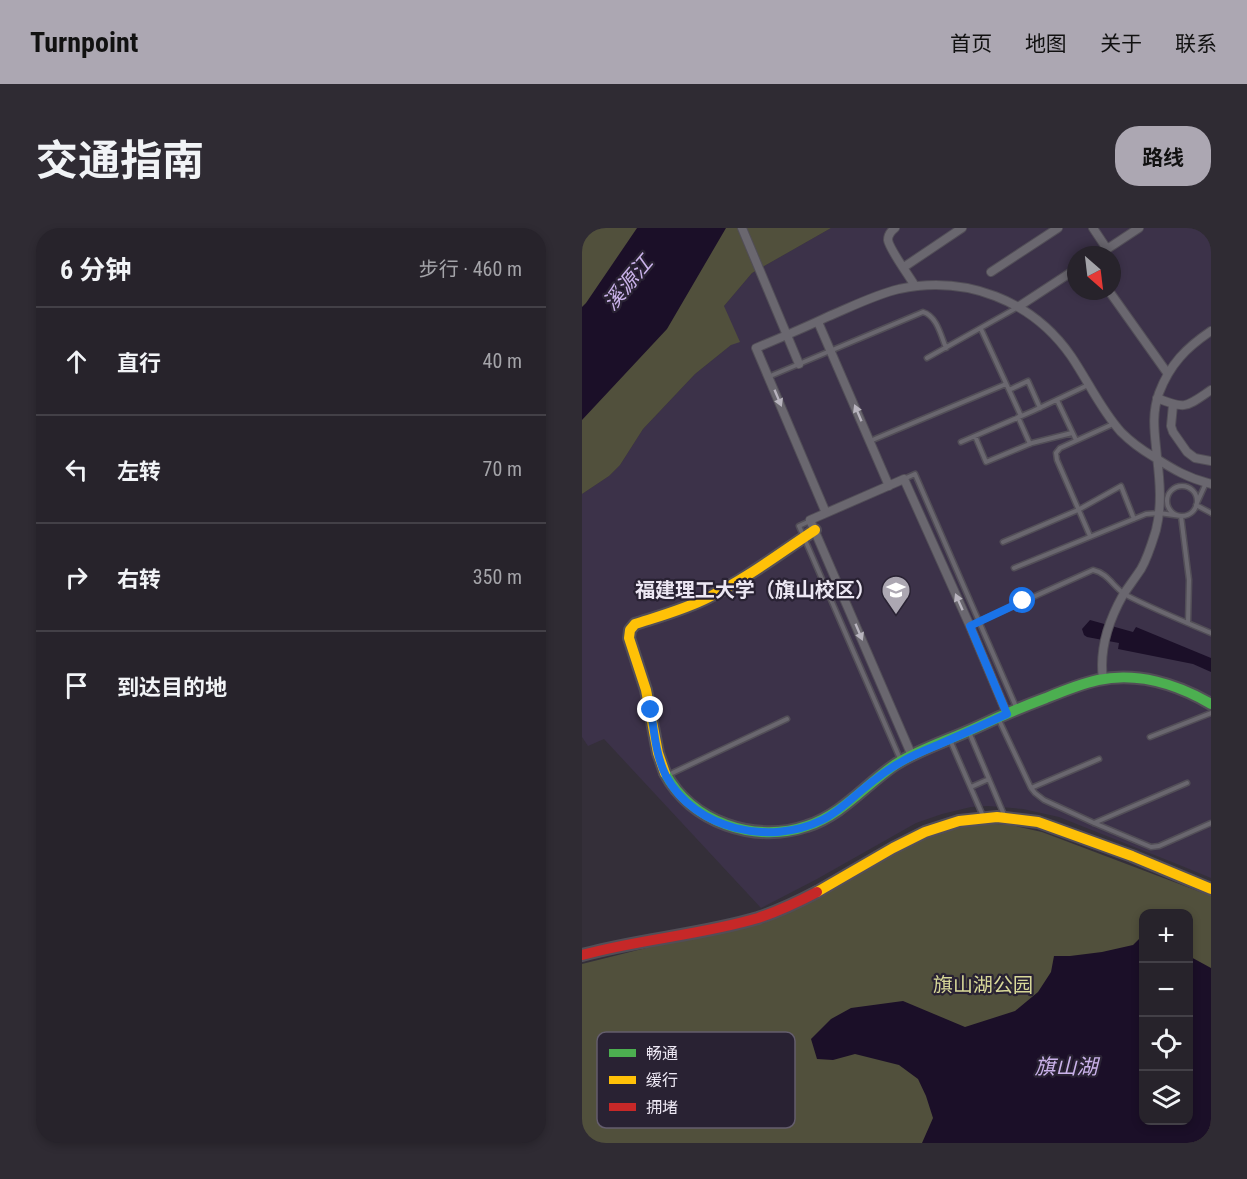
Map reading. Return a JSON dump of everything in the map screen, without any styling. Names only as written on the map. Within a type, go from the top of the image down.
[{"type":"street","points":[[895,228],[890,232],[888,241],[915,286]]},
{"type":"street","points":[[904,267],[962,228]]},
{"type":"street","points":[[991,272],[1046,231],[1058,228]]},
{"type":"street","points":[[1093,228],[1105,246]]},
{"type":"street","points":[[1112,246],[1139,228]]},
{"type":"street","points":[[1208,228],[1211,232]]},
{"type":"street","points":[[743,232],[799,364]]},
{"type":"street","points":[[1018,307],[1067,275]]},
{"type":"street","points":[[826,513],[756,348],[874,297],[915,286],[964,287],[991,295],[1018,307],[1038,320],[1072,358],[1114,423],[1133,443],[1179,473],[1208,483]]},
{"type":"street","points":[[1115,300],[1168,374]]},
{"type":"street","points":[[818,322],[889,486]]},
{"type":"street","points":[[1103,679],[1103,658],[1112,617],[1146,560],[1153,542],[1159,513],[1161,494],[1154,429],[1157,398],[1168,374],[1183,353],[1211,331]]},
{"type":"street","points":[[1157,398],[1173,405],[1187,406],[1211,390]]},
{"type":"street","points":[[1173,405],[1171,426],[1180,442],[1190,455],[1211,461]]},
{"type":"street","points":[[1007,714],[904,479],[826,513],[804,537],[710,597],[686,608],[640,621],[631,627],[629,638],[647,694],[657,750],[666,776],[690,804],[711,819],[750,831],[784,832],[812,825],[829,817],[876,778],[912,756],[1069,689],[1103,679],[1125,678],[1157,681],[1188,691],[1211,704]]},
{"type":"street","points":[[813,525],[912,756]]},
{"type":"street","points":[[582,955],[615,946],[734,924],[772,914],[809,897],[923,832],[962,820],[1005,818],[1051,826],[1211,889]]},
{"type":"lane","points":[[927,358],[1018,307]]},
{"type":"lane","points":[[768,377],[923,312],[933,318],[946,348]]},
{"type":"lane","points":[[981,329],[1030,444]]},
{"type":"lane","points":[[1008,390],[1028,381],[1040,408]]},
{"type":"lane","points":[[870,441],[1006,384]]},
{"type":"lane","points":[[961,442],[1089,385]]},
{"type":"lane","points":[[1057,400],[1076,440]]},
{"type":"lane","points":[[1090,537],[1056,456],[1058,450],[1114,423]]},
{"type":"lane","points":[[975,436],[986,462],[1030,444],[1072,433]]},
{"type":"lane","points":[[904,479],[915,474],[980,621],[1007,714],[1031,788],[1035,793],[1044,800],[1094,823],[1144,845],[1155,847],[1211,823]]},
{"type":"lane","points":[[1014,568],[1146,514],[1181,516],[1190,513],[1208,483]]},
{"type":"lane","points":[[1003,542],[1078,510],[1121,486],[1134,519]]},
{"type":"lane","points":[[1181,516],[1171,511],[1167,502],[1167,497],[1173,489],[1181,486],[1190,488],[1196,496],[1196,505]]},
{"type":"lane","points":[[1196,505],[1211,513]]},
{"type":"lane","points":[[1181,516],[1188,580],[1188,623]]},
{"type":"lane","points":[[804,537],[901,762]]},
{"type":"lane","points":[[970,626],[1094,570],[1105,575],[1124,594],[1211,633]]},
{"type":"lane","points":[[1150,737],[1211,713]]},
{"type":"lane","points":[[666,776],[788,719]]},
{"type":"lane","points":[[968,731],[1005,818]]},
{"type":"lane","points":[[949,740],[984,818]]},
{"type":"lane","points":[[1031,788],[1099,759]]},
{"type":"lane","points":[[971,787],[989,779]]},
{"type":"lane","points":[[1094,823],[1187,783]]},
{"type":"shaded area","name":"福建理工大学（旗山校区）","points":[[831,228],[1211,228],[1211,878],[1059,817],[1023,809],[971,807],[916,823],[761,908],[604,739],[588,746],[582,737],[582,494],[609,476],[620,465],[643,429],[695,374],[731,345],[724,306],[752,273]]},
{"type":"green space","points":[[582,228],[831,228],[752,273],[724,306],[740,342],[731,345],[695,374],[643,429],[620,465],[609,476],[582,494]]},
{"type":"green space","name":"旗山湖公园","points":[[981,823],[1011,825],[1042,832],[1211,896],[1211,1143],[582,1143],[582,964],[678,940],[764,923],[807,902],[911,844],[947,829]]},
{"type":"water","name":"溪源江","points":[[637,228],[726,228],[667,329],[582,420],[582,307]]},
{"type":"water","points":[[1090,620],[1133,632],[1136,627],[1211,658],[1211,672],[1193,664],[1118,649],[1119,643],[1087,637],[1082,629]]},
{"type":"water","name":"旗山湖","points":[[1139,939],[1139,1125],[1193,1125],[1193,958],[1211,968],[1211,1143],[922,1143],[933,1118],[918,1079],[899,1065],[855,1054],[833,1060],[817,1059],[811,1039],[831,1019],[851,1008],[903,1001],[965,1027],[1015,1011],[1038,992],[1051,972],[1054,956],[1102,952],[1133,945]]},
{"type":"traffic: fast","points":[[665,773],[676,790],[691,804],[726,825],[746,830],[787,831],[820,821],[896,764],[915,754],[1065,690],[1098,680],[1142,679],[1171,686],[1211,704]]},
{"type":"traffic: slow","points":[[665,773],[658,753],[646,690],[629,638],[630,630],[635,624],[673,612],[723,590],[815,530]]},
{"type":"traffic: slow","points":[[817,892],[925,832],[959,821],[997,817],[1038,822],[1132,856],[1211,889]]},
{"type":"traffic: jam","points":[[582,955],[736,924],[796,903],[817,892]]},
{"type":"place","name":"福建理工大学（旗山校区）","points":[[896,616]]},
{"type":"route","points":[[651,710],[657,750],[666,776],[679,793],[700,812],[723,825],[750,831],[784,832],[802,828],[821,821],[835,812],[885,772],[908,758],[1007,714],[970,626],[1023,601]]}]
